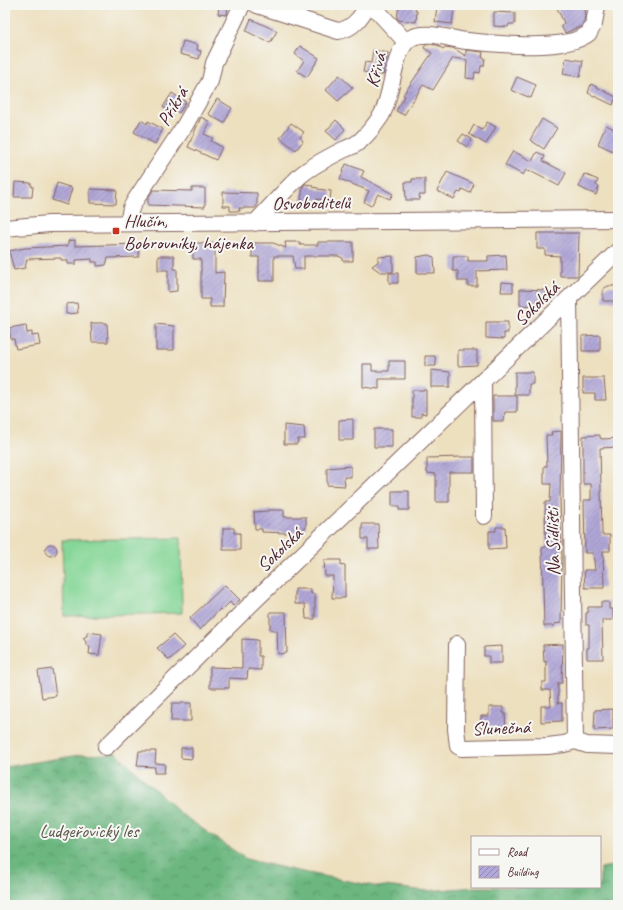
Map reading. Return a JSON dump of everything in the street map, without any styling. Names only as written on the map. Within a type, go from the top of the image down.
[{"type":"street","name":"Příkrá","points":[[128,223],[131,208],[136,199],[185,125],[210,81],[214,63],[242,5]]},
{"type":"street","points":[[257,5],[338,31],[344,30],[355,24],[368,5]]},
{"type":"street","points":[[372,5],[406,42]]},
{"type":"street","name":"Křivá","points":[[255,223],[302,175],[313,167],[358,142],[366,134],[381,116],[390,96],[396,62],[406,42],[411,38],[426,35],[479,42],[545,45],[577,39],[587,35],[591,30],[597,5]]},
{"type":"street","name":"Osvoboditelů","points":[[5,228],[33,225],[128,223],[618,219]]},
{"type":"street","name":"Sokolská","points":[[106,747],[253,602],[483,383],[618,251]]},
{"type":"street","name":"Na Sídlišti","points":[[569,298],[575,741]]},
{"type":"street","points":[[483,383],[484,516]]},
{"type":"street","name":"Slunečná","points":[[457,644],[456,729],[458,746],[462,748],[548,746],[575,741]]},
{"type":"street","points":[[575,741],[587,745],[618,746]]},
{"type":"green space","points":[[181,538],[182,613],[64,616],[62,540]]},
{"type":"green space","name":"Ludgeřovický les","points":[[113,750],[181,814],[246,859],[379,887],[384,886],[427,891],[471,887],[601,888],[601,868],[618,865],[618,905],[5,905],[5,767],[80,755],[111,754]]},
{"type":"building","points":[[219,5],[228,5],[227,15],[218,14]]},
{"type":"building","points":[[399,5],[416,5],[416,22],[399,20],[397,18]]},
{"type":"building","points":[[565,5],[584,5],[586,14],[582,26],[565,33],[561,26],[564,23],[557,8]]},
{"type":"building","points":[[437,6],[454,8],[452,24],[435,22]]},
{"type":"building","points":[[494,12],[515,13],[515,24],[509,24],[508,27],[494,26]]},
{"type":"building","points":[[251,19],[277,31],[270,43],[246,31]]},
{"type":"building","points":[[183,41],[198,45],[197,50],[201,51],[199,59],[180,54]]},
{"type":"building","points":[[426,44],[437,45],[443,49],[445,47],[453,48],[466,56],[466,50],[483,52],[482,58],[485,58],[484,66],[481,66],[480,73],[475,72],[474,79],[466,78],[467,60],[453,58],[433,90],[423,85],[404,115],[396,111],[405,96],[403,95],[432,53],[424,48]]},
{"type":"building","points":[[300,46],[319,58],[307,77],[297,71],[304,61],[295,54]]},
{"type":"building","points":[[373,50],[388,53],[383,75],[363,72],[365,62],[371,63]]},
{"type":"building","points":[[566,58],[583,61],[580,77],[563,74]]},
{"type":"building","points":[[339,75],[353,88],[338,101],[326,90]]},
{"type":"building","points":[[517,77],[536,85],[531,98],[511,90]]},
{"type":"building","points":[[591,84],[616,97],[613,105],[588,93]]},
{"type":"building","points":[[172,93],[186,102],[179,113],[174,110],[172,113],[163,107]]},
{"type":"building","points":[[217,99],[232,108],[224,123],[208,114]]},
{"type":"building","points":[[201,117],[210,122],[204,134],[213,138],[211,141],[222,147],[216,160],[188,147]]},
{"type":"building","points":[[542,119],[557,128],[544,149],[530,140]]},
{"type":"building","points":[[141,120],[147,124],[148,121],[163,129],[155,144],[134,132]]},
{"type":"building","points":[[336,120],[345,129],[336,140],[326,131]]},
{"type":"building","points":[[487,122],[496,127],[486,144],[469,134],[474,125],[482,130]]},
{"type":"building","points":[[291,123],[304,132],[300,137],[303,141],[296,150],[280,138]]},
{"type":"building","points":[[606,125],[618,131],[618,141],[613,151],[598,144]]},
{"type":"building","points":[[463,134],[472,139],[467,147],[458,141]]},
{"type":"building","points":[[513,151],[532,161],[537,152],[545,156],[543,161],[566,173],[559,186],[530,171],[529,172],[526,170],[523,175],[505,165]]},
{"type":"building","points":[[346,164],[364,171],[361,177],[393,194],[390,199],[378,194],[371,206],[364,202],[369,191],[340,179]]},
{"type":"building","points":[[447,172],[474,184],[470,193],[462,189],[461,193],[458,192],[454,199],[437,191]]},
{"type":"building","points":[[584,174],[598,180],[596,185],[599,187],[596,195],[579,187]]},
{"type":"building","points":[[412,179],[425,179],[425,195],[419,195],[420,200],[406,200],[405,182],[412,182]]},
{"type":"building","points":[[15,182],[31,183],[31,186],[33,186],[32,197],[14,197]]},
{"type":"building","points":[[57,183],[72,188],[67,205],[52,200]]},
{"type":"building","points":[[305,184],[312,185],[312,187],[318,189],[331,191],[330,201],[317,199],[316,202],[301,200],[303,186]]},
{"type":"building","points":[[192,188],[205,188],[205,207],[148,205],[148,198],[153,190],[192,191]]},
{"type":"building","points":[[90,189],[117,190],[116,204],[90,203]]},
{"type":"building","points":[[223,192],[257,193],[257,205],[255,208],[239,208],[240,211],[230,211],[230,206],[223,206]]},
{"type":"building","points":[[537,233],[579,233],[578,276],[560,276],[560,256],[545,255],[545,249],[537,249]]},
{"type":"building","points":[[75,240],[75,246],[138,244],[139,257],[108,258],[106,265],[97,266],[97,262],[92,262],[92,259],[76,260],[76,264],[68,264],[68,260],[61,260],[61,258],[27,259],[25,268],[14,270],[9,251],[25,248],[68,246],[68,241]]},
{"type":"building","points":[[285,242],[300,242],[300,245],[318,245],[318,242],[353,242],[353,261],[343,261],[343,258],[338,256],[304,256],[304,269],[295,269],[293,256],[274,256],[274,281],[259,281],[259,257],[252,257],[252,243],[273,243],[286,248]]},
{"type":"building","points":[[193,243],[215,243],[215,273],[224,272],[223,307],[210,307],[210,299],[201,299],[201,259],[193,259]]},
{"type":"building","points":[[428,255],[434,257],[435,273],[417,273],[417,257]]},
{"type":"building","points":[[506,255],[507,270],[477,271],[477,286],[468,286],[468,281],[458,281],[458,271],[453,271],[453,256],[468,256],[468,261],[488,261],[488,256]]},
{"type":"building","points":[[158,256],[174,256],[174,269],[177,269],[177,291],[168,292],[168,270],[158,270]]},
{"type":"building","points":[[393,256],[393,272],[380,272],[372,266],[378,262],[378,257]]},
{"type":"building","points":[[389,273],[398,273],[398,283],[389,283]]},
{"type":"building","points":[[502,282],[513,283],[513,292],[501,292]]},
{"type":"building","points":[[608,286],[618,286],[618,301],[603,301],[603,289]]},
{"type":"building","points":[[520,289],[546,290],[545,300],[536,299],[536,306],[520,305]]},
{"type":"building","points":[[77,303],[78,313],[66,314],[66,304]]},
{"type":"building","points":[[486,322],[508,322],[508,333],[504,333],[504,339],[486,338]]},
{"type":"building","points":[[91,323],[107,323],[108,342],[92,342]]},
{"type":"building","points":[[156,324],[174,326],[174,350],[156,350]]},
{"type":"building","points":[[26,325],[27,333],[32,332],[32,336],[38,335],[40,345],[16,349],[14,339],[11,339],[9,328]]},
{"type":"building","points":[[600,335],[600,351],[582,351],[582,336]]},
{"type":"building","points":[[458,350],[477,350],[477,365],[458,366]]},
{"type":"building","points":[[425,356],[435,356],[436,366],[425,366]]},
{"type":"building","points":[[389,361],[405,361],[405,379],[379,379],[379,389],[363,387],[363,364],[372,364],[372,371],[389,371]]},
{"type":"building","points":[[431,370],[450,372],[450,387],[431,387]]},
{"type":"building","points":[[515,372],[533,372],[533,384],[529,384],[529,395],[515,395]]},
{"type":"building","points":[[583,378],[604,378],[606,400],[595,400],[595,393],[583,393]]},
{"type":"building","points":[[412,390],[426,390],[426,414],[421,413],[421,417],[412,417]]},
{"type":"building","points":[[493,396],[517,396],[517,412],[505,412],[504,421],[493,421]]},
{"type":"building","points":[[353,419],[353,440],[339,440],[339,420]]},
{"type":"building","points":[[284,425],[304,427],[305,439],[298,439],[297,444],[284,444]]},
{"type":"building","points":[[374,429],[392,429],[392,447],[374,447]]},
{"type":"building","points":[[561,431],[561,623],[554,624],[554,626],[544,626],[542,548],[546,547],[545,502],[550,502],[551,484],[544,484],[544,466],[547,466],[546,435],[552,435],[551,432]]},
{"type":"building","points":[[600,435],[600,438],[603,439],[618,438],[618,447],[600,448],[602,535],[610,535],[610,551],[603,551],[604,588],[585,588],[584,570],[595,570],[593,553],[585,553],[584,500],[591,500],[591,484],[583,484],[583,436]]},
{"type":"building","points":[[474,457],[474,472],[449,472],[449,502],[436,502],[436,474],[427,473],[427,458]]},
{"type":"building","points":[[351,466],[351,477],[344,477],[345,486],[327,485],[327,468]]},
{"type":"building","points":[[392,491],[409,491],[409,510],[399,510],[399,506],[392,506]]},
{"type":"building","points":[[284,510],[284,517],[306,517],[306,528],[302,528],[302,532],[287,533],[262,532],[262,529],[255,529],[254,512]]},
{"type":"building","points":[[362,524],[378,524],[379,549],[368,549],[368,539],[362,539]]},
{"type":"building","points":[[496,527],[505,527],[506,548],[489,549],[489,531],[496,531]]},
{"type":"building","points":[[223,528],[234,528],[234,533],[240,533],[240,550],[223,550]]},
{"type":"building","points":[[51,544],[55,546],[57,550],[55,554],[51,556],[47,554],[45,550],[47,546]]},
{"type":"building","points":[[324,560],[341,560],[341,566],[345,565],[345,598],[332,598],[333,576],[325,576]]},
{"type":"building","points":[[225,585],[240,600],[233,606],[230,602],[222,610],[220,609],[200,630],[190,618]]},
{"type":"building","points":[[295,589],[311,589],[311,594],[315,594],[315,619],[306,619],[305,604],[295,604]]},
{"type":"building","points":[[601,602],[609,602],[609,609],[613,609],[613,620],[602,620],[603,659],[587,659],[587,648],[589,648],[589,625],[586,625],[586,613],[588,613],[588,607],[601,607]]},
{"type":"building","points":[[270,612],[286,612],[287,653],[278,654],[277,631],[270,629]]},
{"type":"building","points":[[87,632],[102,634],[99,655],[89,654],[90,646],[86,645],[83,638],[87,636]]},
{"type":"building","points":[[173,635],[184,646],[169,660],[157,648]]},
{"type":"building","points":[[242,639],[258,640],[258,656],[261,656],[261,670],[248,669],[247,679],[229,678],[229,688],[210,688],[210,667],[242,668]]},
{"type":"building","points":[[563,644],[562,683],[558,683],[558,703],[562,703],[562,721],[541,722],[541,706],[551,706],[550,690],[542,690],[542,682],[546,682],[546,661],[544,662],[543,645]]},
{"type":"building","points":[[502,646],[502,663],[489,663],[489,656],[484,656],[484,647]]},
{"type":"building","points":[[52,669],[56,696],[42,698],[38,671]]},
{"type":"building","points":[[172,703],[191,703],[191,721],[171,721]]},
{"type":"building","points":[[489,707],[503,707],[503,713],[505,713],[506,731],[495,731],[495,727],[481,728],[481,716],[489,716]]},
{"type":"building","points":[[613,709],[613,729],[594,730],[595,710]]},
{"type":"building","points":[[181,748],[192,748],[192,759],[181,758]]},
{"type":"building","points":[[139,751],[156,751],[155,763],[165,764],[164,773],[154,773],[155,767],[137,766]]},
{"type":"place","name":"Hlučín, Bobrovníky, hájenka","points":[[116,231]]}]
